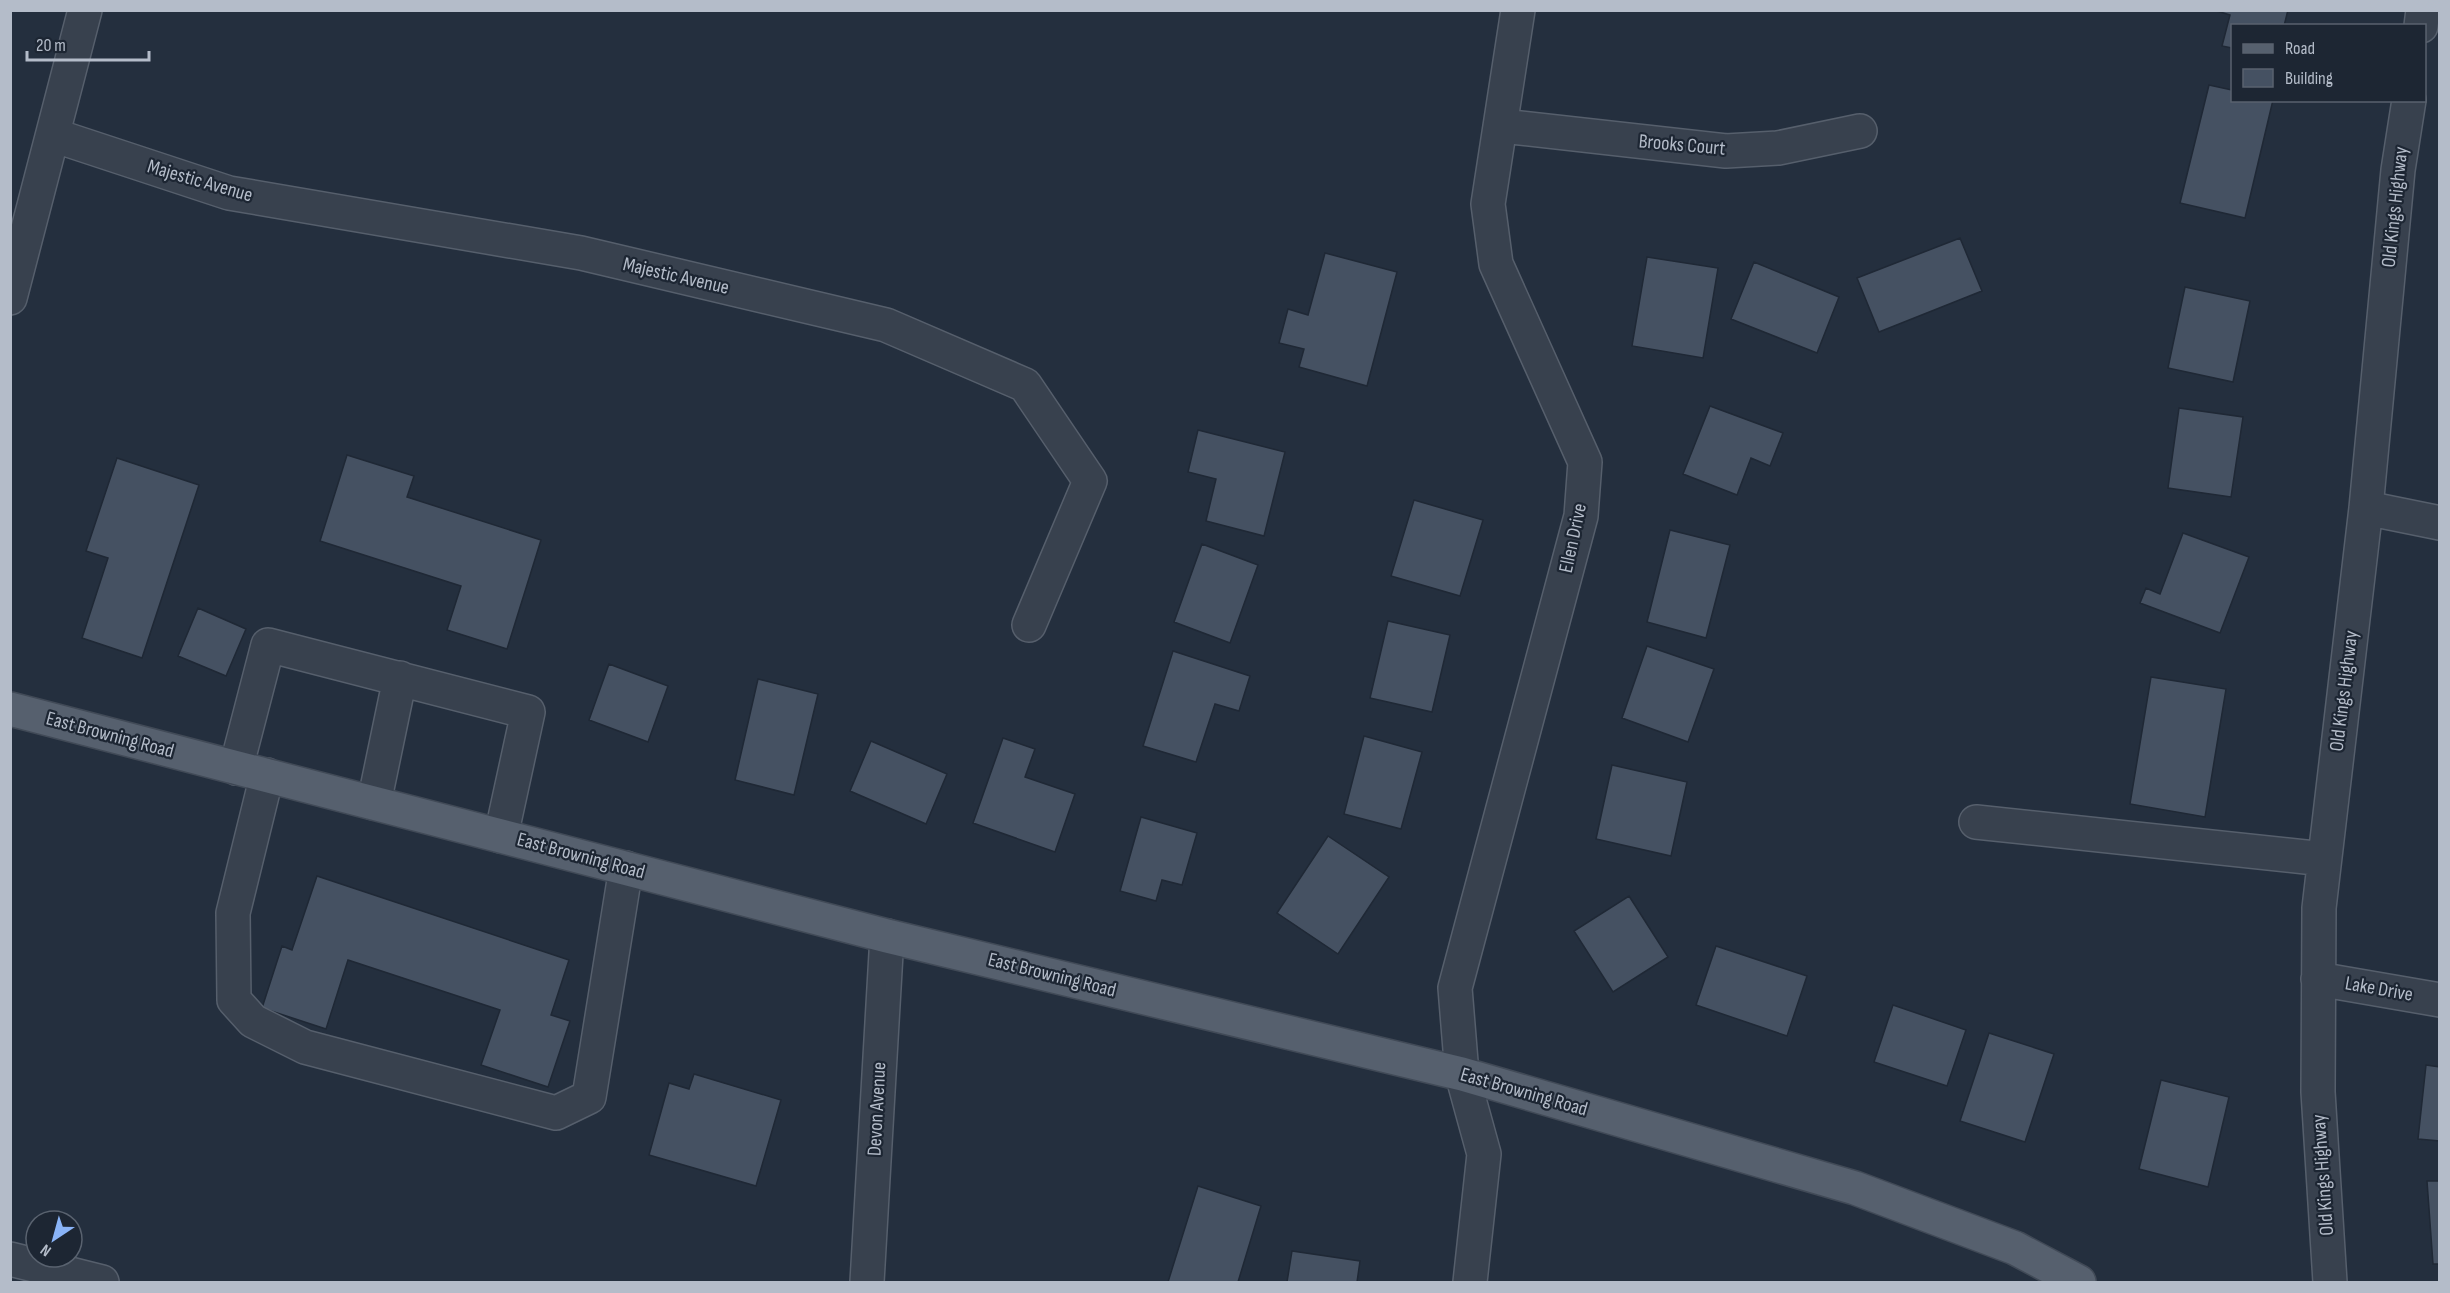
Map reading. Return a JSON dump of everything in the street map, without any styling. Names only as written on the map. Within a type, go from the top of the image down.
[{"type":"main road","name":"East Browning Road","points":[[10,709],[887,936],[1462,1074],[1855,1188],[2015,1248],[2079,1282]]},
{"type":"street","points":[[10,298],[85,10]]},
{"type":"street","name":"Ellen Drive","points":[[1470,1282],[1484,1154],[1462,1074],[1455,988],[1581,516],[1586,462],[1496,264],[1488,204],[1502,126],[1518,10]]},
{"type":"street","name":"Old Kings Highway","points":[[2330,1282],[2318,1092],[2319,908],[2366,508],[2398,170],[2409,102]]},
{"type":"street","name":"Brooks Court","points":[[1502,126],[1726,151],[1778,148],[1860,131]]},
{"type":"street","name":"Majestic Avenue","points":[[53,135],[229,193],[581,253],[886,325],[1025,385],[1090,481],[1029,625]]},
{"type":"street","points":[[2366,508],[2439,523]]},
{"type":"street","points":[[501,836],[528,712],[268,645],[233,913],[234,1000],[253,1021],[305,1047],[556,1113],[589,1096],[626,868]]},
{"type":"street","points":[[374,803],[400,678]]},
{"type":"street","points":[[1976,822],[2324,859]]},
{"type":"street","name":"Devon Avenue","points":[[867,1282],[887,936]]},
{"type":"street","name":"Lake Drive","points":[[2318,979],[2439,1000]]},
{"type":"street","points":[[10,1259],[102,1282]]},
{"type":"building","points":[[2214,10],[2288,10],[2284,24],[2231,24],[2231,48],[2222,46],[2230,15]]},
{"type":"building","points":[[2209,85],[2231,90],[2231,102],[2273,102],[2245,218],[2180,203]]},
{"type":"building","points":[[1960,238],[1982,291],[1879,332],[1857,278]]},
{"type":"building","points":[[1325,253],[1397,272],[1367,386],[1299,367],[1304,349],[1279,343],[1288,309],[1308,315]]},
{"type":"building","points":[[1647,257],[1718,268],[1703,358],[1632,346]]},
{"type":"building","points":[[1754,262],[1839,297],[1817,353],[1731,319]]},
{"type":"building","points":[[2185,287],[2250,301],[2233,382],[2168,368]]},
{"type":"building","points":[[1710,406],[1783,433],[1770,466],[1751,458],[1737,495],[1683,474]]},
{"type":"building","points":[[2179,408],[2243,417],[2231,497],[2168,488]]},
{"type":"building","points":[[1198,430],[1285,452],[1264,536],[1206,521],[1216,479],[1188,472]]},
{"type":"building","points":[[347,455],[414,476],[407,497],[541,540],[507,649],[447,630],[461,586],[320,541]]},
{"type":"building","points":[[117,458],[199,485],[142,658],[82,638],[108,558],[86,551]]},
{"type":"building","points":[[1414,500],[1483,520],[1460,596],[1391,576]]},
{"type":"building","points":[[1670,530],[1730,545],[1706,638],[1647,622]]},
{"type":"building","points":[[2183,533],[2249,557],[2220,633],[2140,603],[2146,588],[2160,594]]},
{"type":"building","points":[[1202,544],[1258,565],[1230,643],[1174,622]]},
{"type":"building","points":[[198,608],[246,629],[226,676],[178,656]]},
{"type":"building","points":[[1388,621],[1450,635],[1432,712],[1370,698]]},
{"type":"building","points":[[1647,646],[1714,669],[1688,742],[1622,718]]},
{"type":"building","points":[[1173,651],[1250,676],[1239,711],[1215,704],[1196,762],[1143,746]]},
{"type":"building","points":[[609,664],[668,686],[648,742],[589,720]]},
{"type":"building","points":[[2151,677],[2226,689],[2205,817],[2130,804]]},
{"type":"building","points":[[758,679],[818,694],[794,795],[735,780]]},
{"type":"building","points":[[1364,736],[1422,752],[1401,829],[1344,814]]},
{"type":"building","points":[[1003,738],[1035,749],[1025,777],[1075,794],[1055,852],[973,823]]},
{"type":"building","points":[[871,741],[947,774],[926,824],[850,791]]},
{"type":"building","points":[[1612,765],[1687,782],[1671,856],[1596,839]]},
{"type":"building","points":[[1141,817],[1197,833],[1182,885],[1162,880],[1156,901],[1120,891]]},
{"type":"building","points":[[1328,836],[1389,877],[1338,954],[1277,913]]},
{"type":"building","points":[[317,876],[569,960],[551,1015],[570,1021],[548,1087],[481,1065],[500,1010],[348,960],[326,1029],[262,1008],[282,946],[292,950]]},
{"type":"building","points":[[1629,896],[1668,957],[1613,992],[1574,931]]},
{"type":"building","points":[[1716,946],[1807,976],[1787,1036],[1696,1005]]},
{"type":"building","points":[[1893,1005],[1966,1030],[1947,1086],[1874,1062]]},
{"type":"building","points":[[1989,1033],[2054,1054],[2025,1142],[1960,1121]]},
{"type":"building","points":[[2426,1065],[2440,1067],[2440,1141],[2418,1139]]},
{"type":"building","points":[[694,1074],[781,1100],[756,1186],[649,1155],[669,1083],[689,1089]]},
{"type":"building","points":[[2161,1080],[2229,1097],[2208,1187],[2139,1169]]},
{"type":"building","points":[[2427,1181],[2440,1181],[2440,1264],[2433,1264]]},
{"type":"building","points":[[1198,1186],[1261,1206],[1238,1282],[1168,1282]]},
{"type":"building","points":[[1292,1251],[1360,1261],[1357,1282],[1287,1282]]}]
